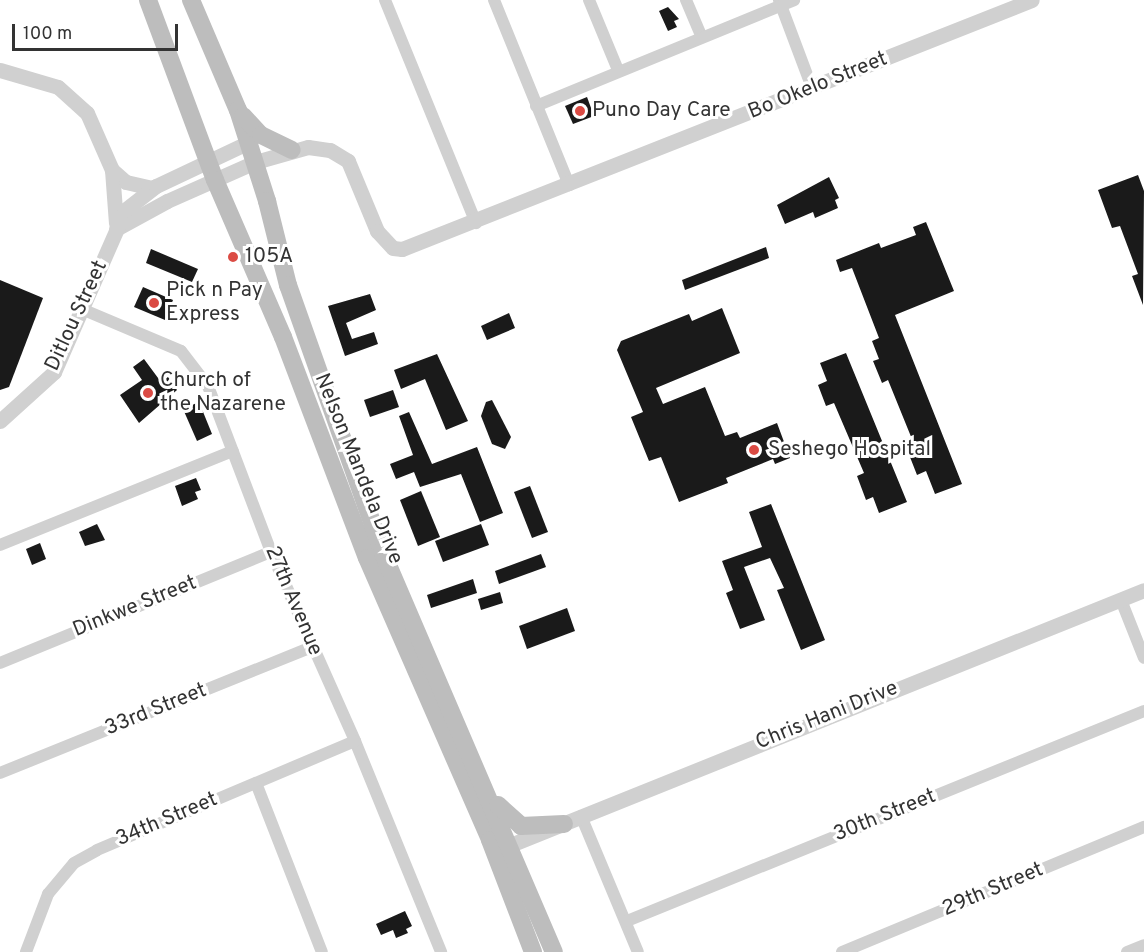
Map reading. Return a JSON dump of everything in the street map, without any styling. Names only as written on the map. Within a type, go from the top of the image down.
[{"type":"main road","name":"Nelson Mandela Drive","points":[[148,0],[215,180],[283,337],[367,558],[554,952]]},
{"type":"main road","name":"Nelson Mandela Drive","points":[[190,0],[238,110],[249,142],[288,285],[332,417],[408,615],[490,797],[534,952]]},
{"type":"main road","points":[[238,110],[261,135],[292,150]]},
{"type":"main road","points":[[490,797],[522,826],[564,824]]},
{"type":"street","points":[[385,0],[476,223]]},
{"type":"street","points":[[494,0],[569,185]]},
{"type":"street","points":[[589,0],[618,70]]},
{"type":"street","points":[[686,0],[700,36]]},
{"type":"street","points":[[536,106],[780,3],[794,0]]},
{"type":"street","name":"Bo Okelo Street","points":[[292,150],[330,150],[348,161],[377,231],[393,248],[402,249],[476,223],[1032,0]]},
{"type":"street","points":[[780,3],[812,88]]},
{"type":"street","points":[[0,70],[58,87],[73,98],[87,113],[112,170],[116,229],[255,162],[292,150]]},
{"type":"street","name":"Ditlou Street","points":[[0,420],[54,372],[84,310],[125,210],[152,188],[249,142]]},
{"type":"street","points":[[112,170],[126,182],[152,188]]},
{"type":"street","name":"27th Avenue","points":[[84,310],[181,351],[192,362],[208,386],[271,552],[355,741],[441,952]]},
{"type":"street","points":[[0,545],[233,451]]},
{"type":"street","name":"Dinkwe Street","points":[[0,663],[271,552]]},
{"type":"street","name":"Chris Hani Drive","points":[[503,848],[1144,590]]},
{"type":"street","points":[[1121,600],[1144,658]]},
{"type":"street","name":"33rd Street","points":[[0,773],[312,647]]},
{"type":"street","name":"30th Street","points":[[627,921],[1144,711]]},
{"type":"street","name":"34th Street","points":[[26,952],[48,894],[74,863],[355,741]]},
{"type":"street","points":[[255,783],[322,952]]},
{"type":"street","points":[[581,816],[627,921],[638,952]]},
{"type":"street","name":"29th Street","points":[[842,952],[1144,827]]},
{"type":"street","points":[[1126,952],[1144,945]]},
{"type":"building","points":[[668,7],[679,19],[674,21],[677,27],[668,31],[659,11]]},
{"type":"building","name":"Puno Day Care","points":[[587,97],[594,116],[573,124],[565,106]]},
{"type":"building","points":[[1138,175],[1144,191],[1143,305],[1132,276],[1138,274],[1120,226],[1112,228],[1098,190]]},
{"type":"building","points":[[829,177],[839,198],[835,200],[838,208],[815,218],[813,212],[785,224],[777,205]]},
{"type":"building","points":[[926,222],[954,291],[895,315],[962,484],[935,494],[926,471],[917,475],[908,452],[916,449],[888,380],[882,383],[873,361],[879,359],[872,341],[879,338],[852,268],[840,272],[836,260],[879,243],[881,248],[916,235],[913,227]]},
{"type":"building","points":[[766,247],[769,258],[685,290],[682,280]]},
{"type":"building","points":[[151,249],[198,269],[192,282],[146,263]]},
{"type":"building","points":[[0,280],[43,298],[9,387],[0,390]]},
{"type":"building","name":"Pick n Pay Express","points":[[143,287],[173,300],[165,320],[134,307]]},
{"type":"building","points":[[370,294],[376,310],[346,323],[352,339],[374,332],[378,344],[345,356],[328,306]]},
{"type":"building","points":[[722,308],[740,353],[656,388],[663,404],[705,387],[725,436],[737,432],[740,438],[777,423],[790,458],[775,464],[773,459],[726,478],[728,483],[679,502],[661,457],[649,461],[631,417],[643,412],[617,350],[621,341],[689,314],[692,321]]},
{"type":"building","points":[[509,313],[515,328],[487,340],[481,326]]},
{"type":"building","points":[[846,353],[907,502],[879,513],[873,497],[866,500],[857,476],[864,473],[834,403],[826,406],[818,385],[827,381],[820,363]]},
{"type":"building","points":[[437,354],[468,421],[446,430],[425,379],[401,389],[394,370]]},
{"type":"building","name":"Church of the Nazarene","points":[[144,359],[161,382],[168,377],[177,390],[139,423],[120,395],[142,380],[133,367]]},
{"type":"building","points":[[393,390],[399,407],[370,417],[364,400]]},
{"type":"building","points":[[492,400],[511,437],[505,449],[492,444],[481,416],[486,402]]},
{"type":"building","points":[[199,402],[212,434],[197,441],[183,409]]},
{"type":"building","points":[[409,412],[432,464],[477,447],[503,513],[480,522],[461,474],[420,487],[414,472],[396,479],[390,464],[413,455],[399,416]]},
{"type":"building","points":[[196,478],[201,490],[195,492],[198,499],[182,506],[175,486]]},
{"type":"building","points":[[530,486],[548,532],[532,538],[514,492]]},
{"type":"building","points":[[421,491],[440,537],[418,546],[400,500]]},
{"type":"building","points":[[771,504],[825,640],[801,650],[777,590],[784,588],[770,558],[744,567],[765,620],[740,629],[726,593],[733,590],[722,561],[762,547],[749,512]]},
{"type":"building","points":[[97,524],[105,540],[85,546],[79,532]]},
{"type":"building","points":[[481,524],[489,545],[443,562],[435,541]]},
{"type":"building","points":[[40,543],[46,559],[32,565],[26,549]]},
{"type":"building","points":[[541,554],[546,567],[499,584],[495,571]]},
{"type":"building","points":[[473,579],[477,593],[431,608],[427,595]]},
{"type":"building","points":[[500,592],[503,603],[481,610],[478,599]]},
{"type":"building","points":[[567,608],[575,631],[527,649],[519,626]]},
{"type":"building","points":[[405,911],[412,926],[406,929],[408,933],[396,938],[393,930],[381,935],[376,924]]},
{"type":"place","name":"Puno Day Care","points":[[580,111]]},
{"type":"place","name":"105A","points":[[233,257]]},
{"type":"place","name":"Pick n Pay Express","points":[[154,303]]},
{"type":"place","name":"Church of the Nazarene","points":[[148,393]]},
{"type":"place","name":"Seshego Hospital","points":[[754,450]]}]
